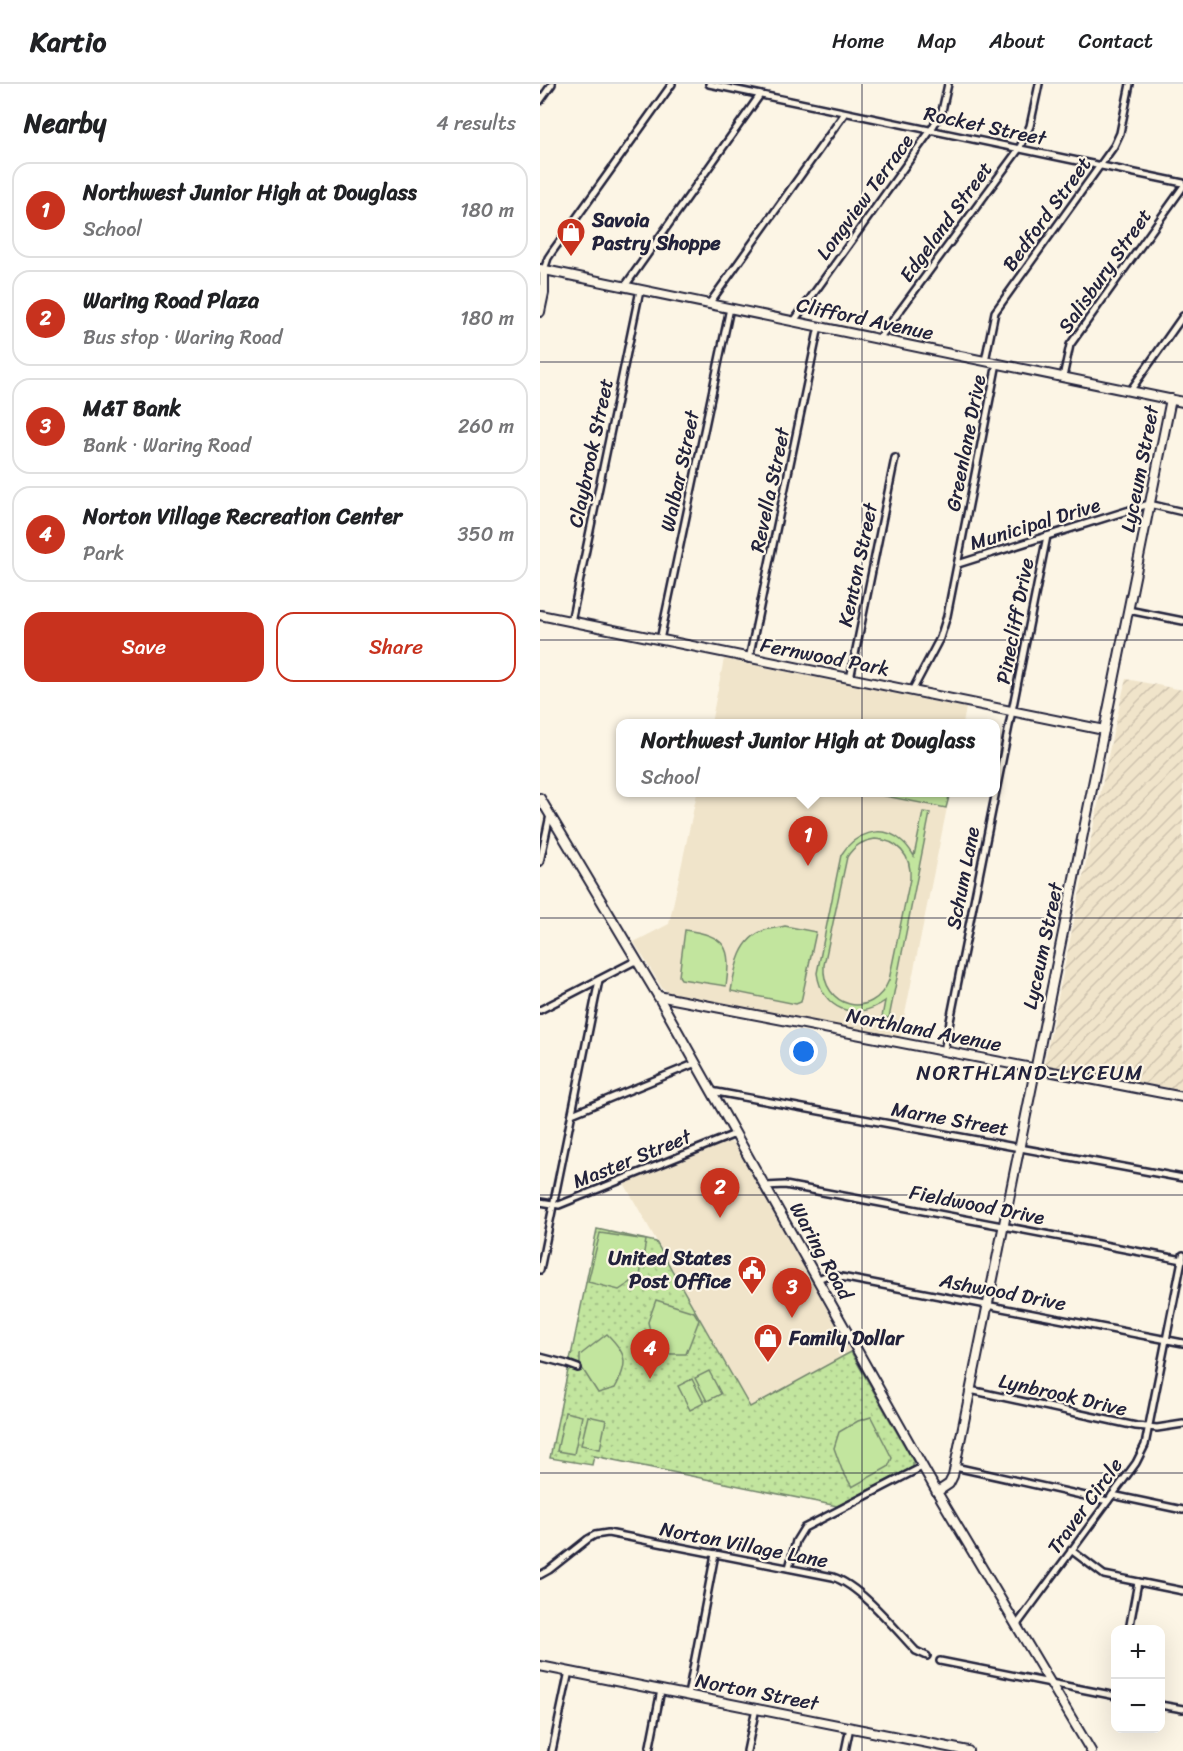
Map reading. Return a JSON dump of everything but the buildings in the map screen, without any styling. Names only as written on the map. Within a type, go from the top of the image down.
[{"type":"street","points":[[540,101],[552,84]]},
{"type":"street","points":[[540,312],[544,293],[542,269],[548,258],[672,84]]},
{"type":"street","name":"Rocket Street","points":[[709,84],[1019,148],[1183,185]]},
{"type":"street","name":"Longview Terrace","points":[[794,321],[931,130],[942,111],[948,84]]},
{"type":"street","name":"Edgeland Street","points":[[879,339],[1019,148],[1030,126],[1039,84]]},
{"type":"street","name":"Bedford Street","points":[[985,361],[995,312],[1118,140],[1130,84]]},
{"type":"street","points":[[625,286],[760,95]]},
{"type":"street","points":[[709,304],[845,112]]},
{"type":"street","name":"Salisbury Street","points":[[1063,377],[1070,345],[1183,185]]},
{"type":"street","name":"Clifford Avenue","points":[[542,269],[1183,402]]},
{"type":"street","name":"Claybrook Street","points":[[571,622],[640,290]]},
{"type":"street","name":"Walbar Street","points":[[660,640],[730,308]]},
{"type":"street","points":[[1130,391],[1183,316]]},
{"type":"street","name":"Revella Street","points":[[749,659],[819,326]]},
{"type":"street","name":"Greenlane Drive","points":[[958,564],[997,363]]},
{"type":"street","name":"Lyceum Street","points":[[937,1492],[949,1484],[955,1467],[1171,399]]},
{"type":"street","name":"Kenton Street","points":[[850,679],[895,458]]},
{"type":"street","points":[[1149,504],[1183,512]]},
{"type":"street","name":"Municipal Drive","points":[[912,691],[940,638],[958,564],[1149,504]]},
{"type":"street","name":"Pinecliff Drive","points":[[1012,711],[1047,536]]},
{"type":"street","points":[[1128,610],[1183,621]]},
{"type":"street","name":"Fernwood Park","points":[[540,615],[1104,730]]},
{"type":"street","name":"Schum Lane","points":[[1000,771],[1012,711]]},
{"type":"street","name":"Schum Lane","points":[[944,1051],[995,797]]},
{"type":"street","name":"Waring Road","points":[[540,798],[658,996],[922,1467],[1091,1751]]},
{"type":"street","points":[[540,862],[550,815]]},
{"type":"street","points":[[540,1010],[636,960]]},
{"type":"street","points":[[540,1270],[599,980]]},
{"type":"street","name":"Northland Avenue","points":[[658,996],[1183,1097]]},
{"type":"street","points":[[572,1114],[696,1063]]},
{"type":"street","name":"Marne Street","points":[[711,1090],[1183,1178]]},
{"type":"street","name":"Master Street","points":[[540,1202],[560,1205],[735,1134]]},
{"type":"street","name":"Fieldwood Drive","points":[[765,1186],[786,1185],[1183,1258]]},
{"type":"street","name":"Traver Circle","points":[[1016,1626],[1141,1455],[1149,1428],[1183,1258]]},
{"type":"street","name":"Ashwood Drive","points":[[818,1279],[828,1275],[836,1276],[1183,1343]]},
{"type":"street","points":[[540,1358],[578,1368]]},
{"type":"street","name":"Lynbrook Drive","points":[[970,1389],[1149,1428]]},
{"type":"street","points":[[1149,1428],[1183,1424]]},
{"type":"street","points":[[789,1568],[796,1541],[804,1528],[922,1467]]},
{"type":"street","points":[[955,1467],[1108,1501]]},
{"type":"street","points":[[1112,1495],[1183,1510]]},
{"type":"street","name":"Norton Village Lane","points":[[540,1575],[588,1539],[608,1533],[833,1577],[846,1583],[861,1595],[916,1652],[927,1656]]},
{"type":"street","points":[[1071,1550],[1104,1575],[1183,1591]]},
{"type":"street","points":[[688,1695],[715,1554]]},
{"type":"street","points":[[1130,1625],[1138,1582]]},
{"type":"street","points":[[940,1661],[1111,1695]]},
{"type":"street","name":"Norton Street","points":[[540,1666],[968,1751]]},
{"type":"street","points":[[552,1751],[568,1671]]},
{"type":"street","points":[[649,1751],[661,1690]]},
{"type":"street","points":[[1165,1706],[1183,1709]]},
{"type":"street","points":[[747,1751],[756,1708]]},
{"type":"street","points":[[845,1751],[850,1727]]},
{"type":"shaded area","points":[[724,659],[966,708],[964,719],[712,719]]},
{"type":"shaded area","points":[[1126,679],[1183,690],[1183,1091],[1044,1065]]},
{"type":"shaded area","points":[[696,797],[949,797],[900,1038],[668,992],[662,988],[634,942],[669,924]]},
{"type":"shaded area","points":[[727,1142],[735,1145],[851,1352],[750,1407],[624,1183]]},
{"type":"green space","points":[[890,797],[949,797],[946,808]]},
{"type":"green space","points":[[923,812],[930,813],[889,1018],[882,1017],[885,1001],[862,1011],[842,1009],[826,996],[820,986],[817,973],[841,855],[853,841],[868,833],[877,832],[894,836],[902,841],[914,856]],"holes":[[[875,839],[883,840],[902,850],[910,870],[910,879],[889,980],[881,993],[872,1001],[861,1005],[849,1004],[839,999],[831,991],[825,980],[824,965],[847,857],[862,843]]]},
{"type":"green space","points":[[785,926],[816,932],[801,1002],[796,1004],[731,991],[740,955],[749,940],[765,930]]},
{"type":"green space","points":[[685,930],[710,936],[723,945],[728,961],[726,986],[681,979],[679,976]]},
{"type":"green space","points":[[597,1229],[656,1242],[750,1407],[851,1352],[913,1461],[913,1467],[837,1506],[594,1456],[592,1465],[550,1458]]},
{"type":"green space","points":[[600,1233],[646,1240],[640,1276],[619,1290],[588,1282]]},
{"type":"green space","points":[[656,1300],[694,1312],[699,1320],[686,1354],[666,1354],[653,1345],[648,1322]]},
{"type":"green space","points":[[607,1334],[619,1347],[624,1365],[615,1388],[598,1393],[580,1365],[580,1355]]},
{"type":"green space","points":[[709,1371],[721,1394],[707,1401],[695,1378]]},
{"type":"green space","points":[[692,1379],[704,1403],[690,1410],[678,1386]]},
{"type":"green space","points":[[565,1412],[582,1416],[574,1454],[557,1451]]},
{"type":"green space","points":[[588,1416],[606,1420],[600,1449],[581,1445]]},
{"type":"green space","points":[[871,1417],[892,1458],[888,1467],[852,1487],[842,1470],[834,1448],[839,1432],[858,1421]]},
{"type":"place","name":"Savoia Pastry Shoppe","points":[[571,258]]},
{"type":"place","name":"Northwest Junior High at Douglass","points":[[808,866]]},
{"type":"place","name":"Waring Road Plaza","points":[[720,1218]]},
{"type":"place","name":"United States Post Office","points":[[752,1296]]},
{"type":"place","name":"M&T Bank","points":[[792,1318]]},
{"type":"place","name":"Family Dollar","points":[[768,1364]]},
{"type":"place","name":"Norton Village Recreation Center","points":[[650,1379]]},
{"type":"district","name":"NORTHLAND-LYCEUM","points":[[1030,1073]]}]
